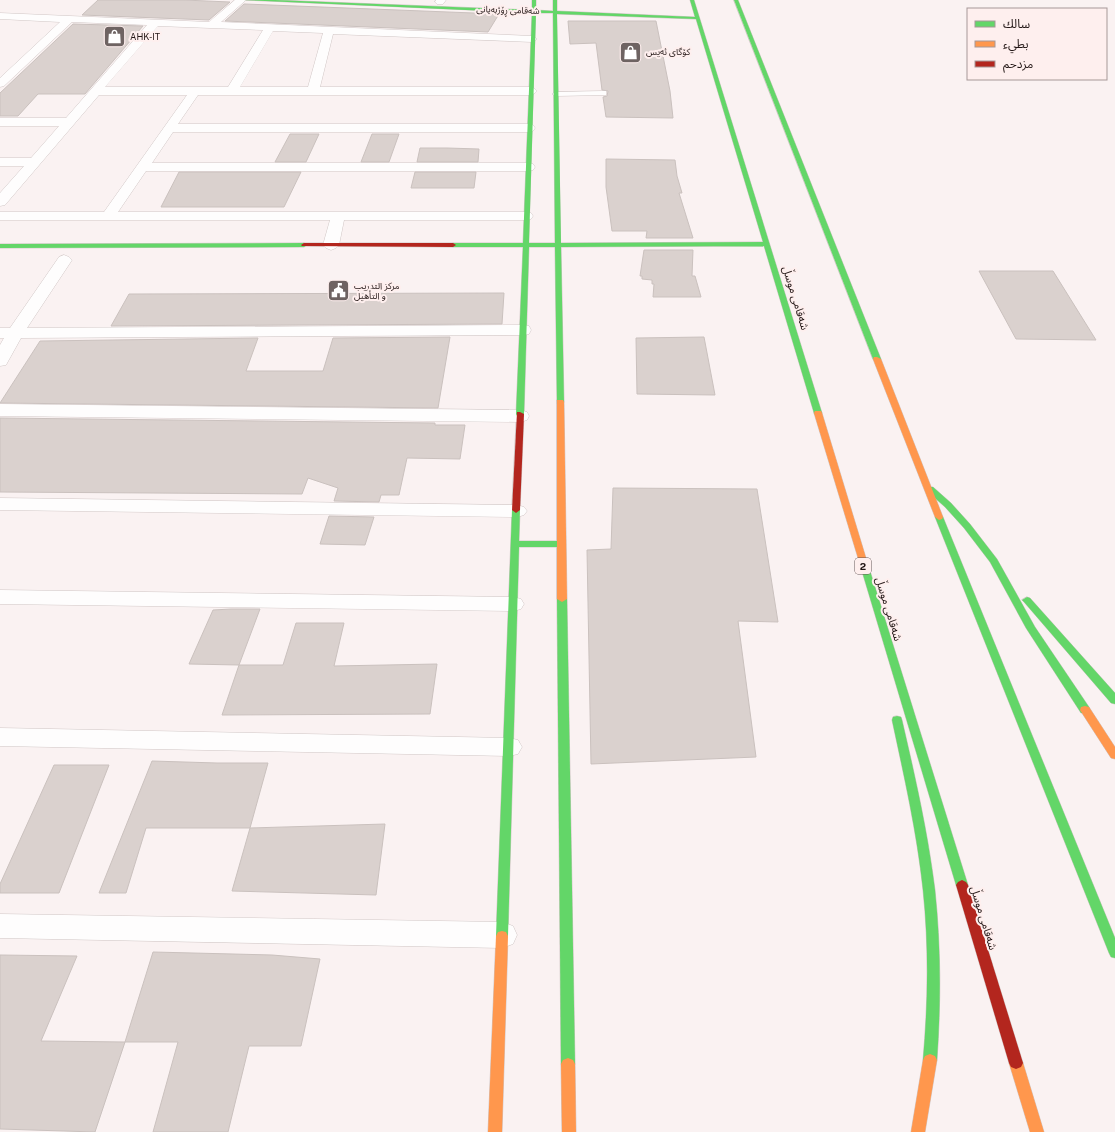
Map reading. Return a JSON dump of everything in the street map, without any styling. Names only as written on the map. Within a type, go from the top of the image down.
[{"type":"main road","name":"شەقامی ڕۆژبەیانی","points":[[245,0],[555,6],[697,15]]},
{"type":"main road","name":"شەقامی ڕۆژبەیانی","points":[[384,0],[440,1],[534,6]]},
{"type":"main road","name":"شەقامی موسڵ","points":[[692,0],[1037,1132]]},
{"type":"main road","points":[[736,0],[926,485],[1115,953]]},
{"type":"main road","points":[[495,1132],[529,128],[533,111],[531,91],[534,6]]},
{"type":"main road","points":[[555,6],[556,94],[553,110],[559,259],[569,1132]]},
{"type":"main road","points":[[0,246],[767,244]]},
{"type":"main road","points":[[546,259],[559,259]]},
{"type":"main road","points":[[926,485],[948,505],[967,526],[994,561],[1055,633],[1115,700]]},
{"type":"main road","points":[[516,544],[562,544]]},
{"type":"main road","points":[[994,561],[1039,641],[1115,755]]},
{"type":"main road","points":[[872,594],[889,679]]},
{"type":"main road","points":[[895,710],[922,843],[929,906],[934,984],[933,1026],[926,1096],[918,1132]]},
{"type":"street","points":[[212,25],[241,0]]},
{"type":"street","points":[[0,16],[532,39]]},
{"type":"street","points":[[0,84],[69,19]]},
{"type":"street","points":[[0,202],[155,23]]},
{"type":"street","points":[[232,91],[270,28]]},
{"type":"street","points":[[313,91],[329,30]]},
{"type":"street","points":[[0,66],[20,66]]},
{"type":"street","points":[[96,91],[531,91]]},
{"type":"street","points":[[108,216],[195,91]]},
{"type":"street","points":[[0,122],[69,122]]},
{"type":"street","points":[[170,128],[529,128]]},
{"type":"street","points":[[0,162],[35,162]]},
{"type":"street","points":[[142,167],[528,167]]},
{"type":"street","points":[[0,216],[526,216]]},
{"type":"street","points":[[331,245],[338,216]]},
{"type":"street","points":[[0,361],[8,333],[64,260]]},
{"type":"street","points":[[8,333],[523,330]]},
{"type":"street","points":[[0,410],[520,416]]},
{"type":"street","points":[[0,504],[517,510]]},
{"type":"street","points":[[0,597],[513,604]]},
{"type":"street","points":[[0,737],[508,747]]},
{"type":"street","points":[[0,926],[502,935]]},
{"type":"lane","points":[[556,94],[603,93]]},
{"type":"building","points":[[98,0],[184,0],[230,2],[209,20],[82,15]]},
{"type":"building","points":[[244,4],[499,14],[488,32],[225,21]]},
{"type":"building","points":[[568,21],[656,21],[670,91],[673,118],[606,117],[603,97],[607,96],[608,91],[602,90],[596,43],[570,44]]},
{"type":"building","points":[[73,24],[143,26],[85,94],[38,94],[18,116],[0,116],[0,93]]},
{"type":"building","points":[[290,134],[319,134],[306,162],[275,162]]},
{"type":"building","points":[[372,134],[399,134],[389,162],[361,162]]},
{"type":"building","points":[[420,148],[479,149],[478,162],[417,162]]},
{"type":"building","points":[[606,159],[675,160],[677,176],[682,193],[679,193],[693,238],[646,238],[647,231],[612,231],[606,187]]},
{"type":"building","points":[[179,172],[301,172],[284,207],[161,207]]},
{"type":"building","points":[[415,172],[476,172],[474,188],[411,188]]},
{"type":"building","points":[[644,250],[693,250],[692,276],[695,276],[701,297],[653,297],[654,284],[652,284],[652,280],[642,279],[642,276],[640,276]]},
{"type":"building","points":[[979,271],[1053,271],[1096,340],[1016,339]]},
{"type":"building","points":[[504,293],[502,324],[111,326],[129,294]]},
{"type":"building","points":[[450,337],[438,408],[0,403],[40,341],[258,338],[246,371],[323,371],[333,338]]},
{"type":"building","points":[[704,337],[715,395],[637,394],[636,338]]},
{"type":"building","points":[[0,418],[435,423],[435,425],[465,425],[460,459],[407,458],[399,495],[381,495],[379,502],[334,501],[338,488],[308,478],[302,494],[0,492]]},
{"type":"building","points":[[613,488],[757,489],[778,622],[738,621],[756,757],[591,764],[587,550],[611,549]]},
{"type":"building","points":[[329,516],[374,517],[365,545],[320,544]]},
{"type":"building","points":[[260,609],[239,665],[189,664],[213,610]]},
{"type":"building","points":[[296,623],[344,623],[334,666],[437,664],[430,714],[222,715],[239,665],[283,665]]},
{"type":"building","points":[[152,761],[268,763],[250,828],[146,828],[126,893],[99,893]]},
{"type":"building","points":[[54,765],[109,765],[59,893],[0,893],[0,884]]},
{"type":"building","points":[[385,824],[376,895],[232,891],[250,828]]},
{"type":"building","points":[[153,952],[272,955],[320,959],[301,1046],[249,1046],[228,1132],[153,1132],[178,1042],[125,1042]]},
{"type":"building","points":[[0,955],[77,956],[41,1041],[125,1042],[95,1132],[0,1129]]},
{"type":"traffic: fast","points":[[245,0],[698,18]]},
{"type":"traffic: fast","points":[[520,414],[534,0]]},
{"type":"traffic: fast","points":[[555,0],[560,402]]},
{"type":"traffic: fast","points":[[692,0],[818,413]]},
{"type":"traffic: fast","points":[[736,0],[877,359]]},
{"type":"traffic: fast","points":[[453,245],[767,244]]},
{"type":"traffic: fast","points":[[0,246],[304,245]]},
{"type":"traffic: fast","points":[[930,489],[948,505],[967,526],[994,561],[1031,628],[1085,710]]},
{"type":"traffic: fast","points":[[502,936],[516,510]]},
{"type":"traffic: fast","points":[[939,517],[1115,953]]},
{"type":"traffic: fast","points":[[516,544],[562,544]]},
{"type":"traffic: fast","points":[[862,558],[962,885]]},
{"type":"traffic: fast","points":[[562,599],[568,1064]]},
{"type":"traffic: fast","points":[[1027,600],[1115,700]]},
{"type":"traffic: fast","points":[[897,720],[908,768],[926,865],[929,890],[933,969],[933,1006],[930,1060]]},
{"type":"traffic: slow","points":[[877,359],[939,517]]},
{"type":"traffic: slow","points":[[560,402],[562,599]]},
{"type":"traffic: slow","points":[[818,413],[862,558]]},
{"type":"traffic: slow","points":[[1085,710],[1115,755]]},
{"type":"traffic: slow","points":[[495,1132],[502,936]]},
{"type":"traffic: slow","points":[[918,1132],[930,1060]]},
{"type":"traffic: slow","points":[[1016,1063],[1037,1132]]},
{"type":"traffic: slow","points":[[568,1064],[569,1132]]},
{"type":"traffic: jam","points":[[304,245],[453,245]]},
{"type":"traffic: jam","points":[[516,510],[520,414]]},
{"type":"traffic: jam","points":[[962,885],[1016,1063]]},
{"type":"place","name":"AHK-IT","points":[[115,37]]},
{"type":"place","name":"کۆگای ئەیس","points":[[630,52]]},
{"type":"place","name":"مركز التدريب و التأهيل","points":[[339,291]]}]
